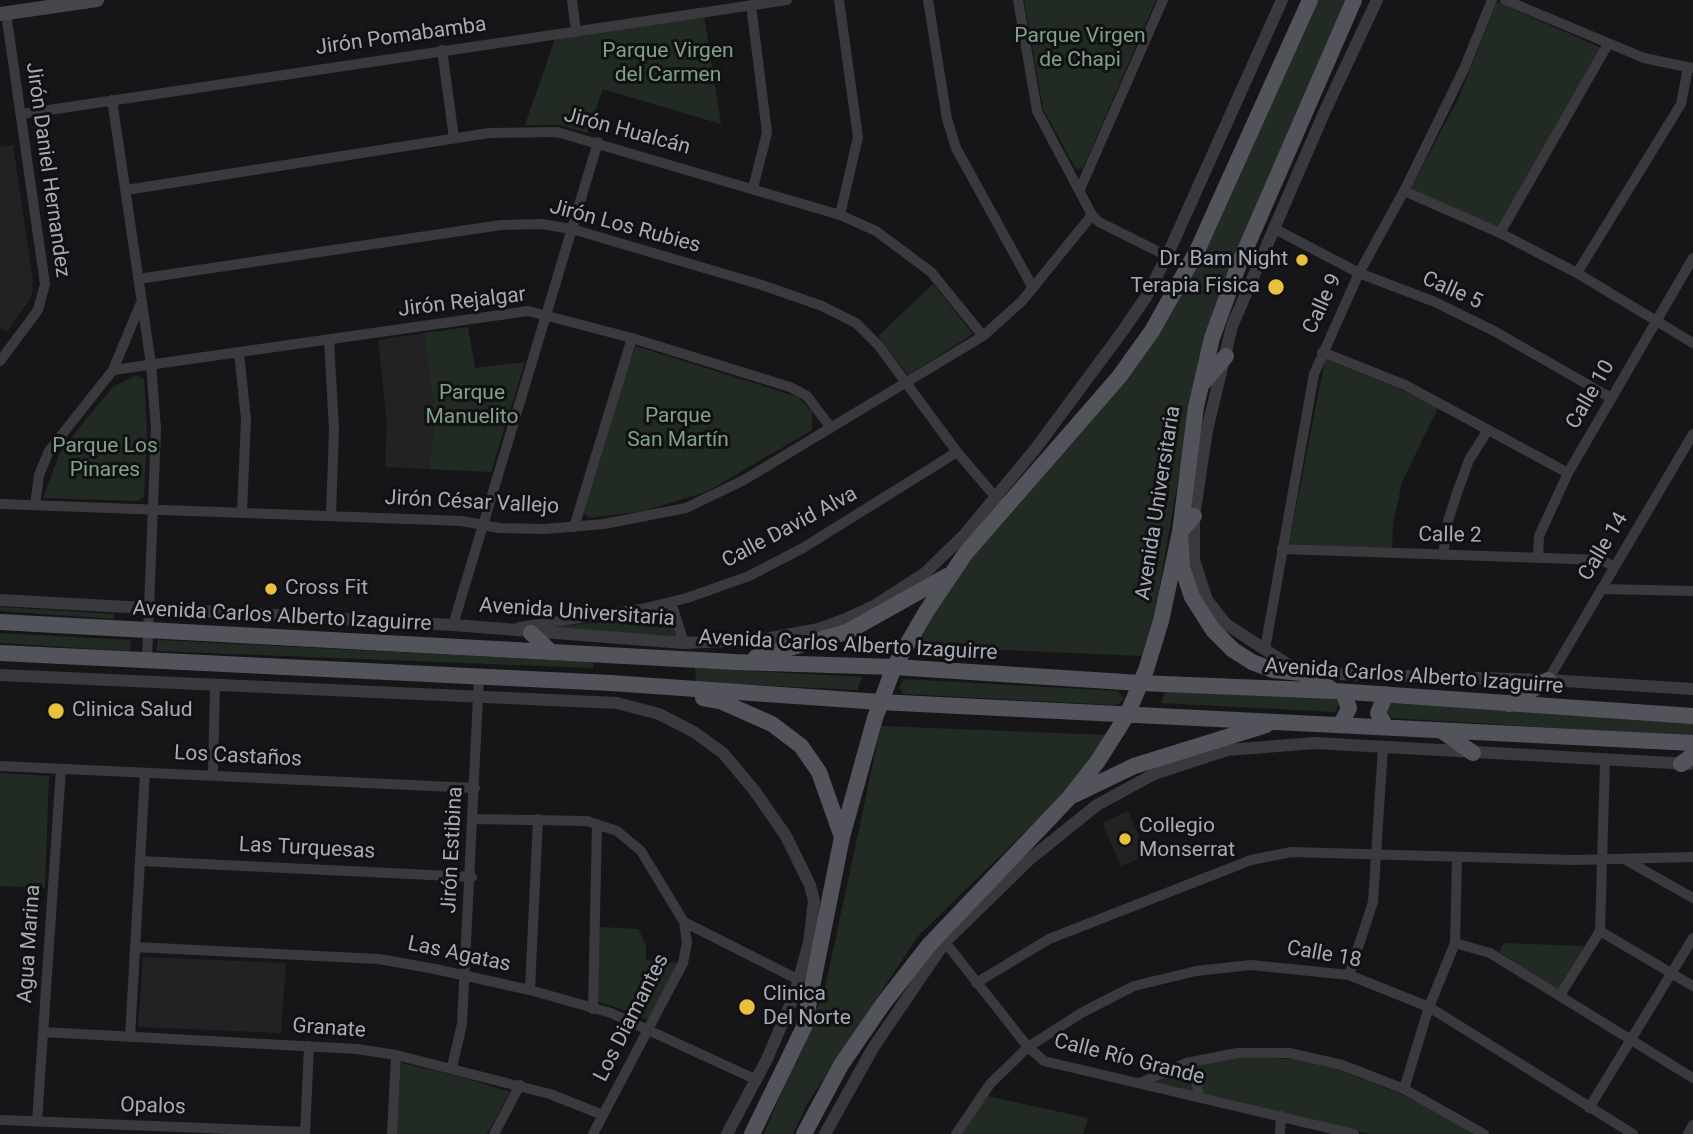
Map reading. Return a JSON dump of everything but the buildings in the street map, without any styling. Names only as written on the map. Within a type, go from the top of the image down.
[{"type":"main road","points":[[3,14],[97,0]]},
{"type":"main road","name":"Avenida Universitaria","points":[[752,1134],[804,1027],[823,901],[880,702],[894,667],[949,575],[1001,504],[1119,377],[1168,305],[1197,251],[1310,0]]},
{"type":"main road","name":"Avenida Universitaria","points":[[804,1134],[841,1065],[883,1004],[929,945],[1024,855],[1098,761],[1127,715],[1161,621],[1180,532],[1199,388],[1212,338],[1239,264],[1354,0]]},
{"type":"main road","points":[[1199,388],[1226,356]]},
{"type":"main road","points":[[1194,516],[1180,532],[1182,567],[1192,597],[1213,630],[1233,650],[1252,662],[1273,670],[1301,673],[1339,692],[1349,708],[1341,724]]},
{"type":"main road","points":[[735,662],[847,632],[949,575]]},
{"type":"main road","name":"Avenida Carlos Alberto Izaguirre","points":[[0,622],[1386,694],[1693,716]]},
{"type":"main road","points":[[531,633],[551,652]]},
{"type":"main road","points":[[0,653],[611,683],[880,702],[1693,743]]},
{"type":"main road","points":[[611,683],[619,667],[613,655]]},
{"type":"main road","points":[[652,657],[645,664],[643,674],[652,686],[720,701],[772,724],[801,746],[819,772],[842,837]]},
{"type":"main road","points":[[1266,688],[1301,673]]},
{"type":"main road","points":[[1509,704],[1548,680]]},
{"type":"main road","points":[[1386,694],[1378,713],[1386,727]]},
{"type":"main road","points":[[1069,798],[1134,766],[1281,721]]},
{"type":"main road","points":[[1442,731],[1473,753]]},
{"type":"main road","points":[[1187,763],[1200,746]]},
{"type":"street","points":[[572,0],[576,31]]},
{"type":"street","name":"Jirón Pomabamba","points":[[22,114],[787,0]]},
{"type":"street","points":[[839,0],[858,137],[839,215]]},
{"type":"street","points":[[928,0],[950,134],[961,160],[1033,288]]},
{"type":"street","points":[[1018,0],[1037,111],[1092,215],[1099,222],[1167,256]]},
{"type":"street","points":[[1080,189],[1163,0]]},
{"type":"street","name":"Avenida Universitaria","points":[[453,625],[684,643],[729,642],[793,635],[858,613],[925,573],[1001,504],[1146,297],[1282,0]]},
{"type":"street","name":"Avenida Universitaria","points":[[1261,646],[1226,624],[1206,600],[1194,560],[1194,516],[1207,430],[1232,326],[1273,228],[1377,0]]},
{"type":"street","name":"Calle 9","points":[[1261,646],[1314,374],[1359,272],[1404,191],[1464,69],[1492,0]]},
{"type":"street","points":[[1505,0],[1644,58],[1690,68],[1681,104],[1577,273]]},
{"type":"street","points":[[751,5],[767,133],[753,188]]},
{"type":"street","name":"Jirón Daniel Hernandez","points":[[0,361],[38,310],[45,284],[22,114],[3,14]]},
{"type":"street","points":[[1500,233],[1608,44]]},
{"type":"street","points":[[442,50],[454,138]]},
{"type":"street","points":[[112,100],[151,364],[156,429],[147,660]]},
{"type":"street","name":"Jirón Hualcán","points":[[126,190],[454,138],[541,130],[598,142],[753,188],[839,215],[876,231],[912,255],[945,288],[983,337]]},
{"type":"street","points":[[453,625],[598,142]]},
{"type":"street","points":[[1404,191],[1500,233],[1577,273],[1693,343]]},
{"type":"street","name":"Jirón César Vallejo","points":[[0,504],[462,520],[510,528],[574,527],[662,514],[708,500],[983,337],[1033,288],[1092,215]]},
{"type":"street","name":"Jirón Los Rubies","points":[[138,279],[501,225],[541,224],[572,229],[762,285],[840,314],[872,338],[957,452],[1001,504]]},
{"type":"street","name":"Calle 5","points":[[1273,228],[1359,272],[1435,302],[1611,398]]},
{"type":"street","name":"Calle 10","points":[[1538,557],[1539,536],[1568,473],[1693,258]]},
{"type":"street","points":[[35,505],[39,475],[49,451],[113,370],[141,303]]},
{"type":"street","name":"Jirón Rejalgar","points":[[113,370],[528,311],[632,338],[790,387],[807,396],[831,428]]},
{"type":"street","points":[[574,527],[632,338]]},
{"type":"street","points":[[329,340],[334,429],[331,516]]},
{"type":"street","points":[[1322,352],[1405,384],[1568,473]]},
{"type":"street","points":[[239,353],[246,419],[242,512]]},
{"type":"street","points":[[1443,555],[1448,521],[1458,490],[1469,460],[1488,430]]},
{"type":"street","name":"Calle 14","points":[[1548,680],[1693,434]]},
{"type":"street","name":"Calle David Alva","points":[[505,630],[609,616],[671,602],[760,571],[814,541],[957,452]]},
{"type":"street","name":"Calle 2","points":[[1282,549],[1602,560],[1614,567]]},
{"type":"street","points":[[1601,589],[1693,591]]},
{"type":"street","name":"Avenida Carlos Alberto Izaguirre","points":[[0,600],[453,625]]},
{"type":"street","points":[[671,602],[684,643]]},
{"type":"street","name":"Avenida Carlos Alberto Izaguirre","points":[[1261,646],[1301,673],[1548,680],[1693,688]]},
{"type":"street","points":[[0,675],[479,698]]},
{"type":"street","name":"Jirón Estibina","points":[[452,1066],[462,1024],[472,877],[479,676]]},
{"type":"street","points":[[213,775],[215,684]]},
{"type":"street","name":"Avenida Universitaria","points":[[479,698],[617,704],[659,714],[694,732],[723,753],[754,790],[823,901],[781,1030],[727,1134]]},
{"type":"street","points":[[1187,763],[1227,750],[1315,743],[1605,761],[1689,761]]},
{"type":"street","points":[[1349,975],[1373,902],[1383,747]]},
{"type":"street","points":[[1559,995],[1600,931],[1605,761]]},
{"type":"street","name":"Avenida Universitaria","points":[[825,1134],[873,1048],[945,942],[1024,855],[1121,790],[1187,763]]},
{"type":"street","name":"Los Castaños","points":[[0,766],[475,788]]},
{"type":"street","name":"Agua Marina","points":[[37,1121],[61,769]]},
{"type":"street","points":[[130,1037],[145,772]]},
{"type":"street","points":[[474,819],[587,821],[617,831],[641,850],[684,922],[799,980]]},
{"type":"street","points":[[530,990],[537,819]]},
{"type":"street","points":[[593,1009],[597,824]]},
{"type":"street","points":[[976,983],[1049,939],[1251,860],[1291,852],[1457,859],[1600,860],[1693,857]]},
{"type":"street","points":[[1404,1089],[1429,1007],[1455,943],[1457,859]]},
{"type":"street","points":[[1623,859],[1660,877],[1693,898]]},
{"type":"street","name":"Las Turquesas","points":[[140,860],[472,877]]},
{"type":"street","name":"Los Diamantes","points":[[593,1134],[650,1030],[686,953],[684,922]]},
{"type":"street","points":[[1600,931],[1693,986]]},
{"type":"street","points":[[1589,1108],[1693,938]]},
{"type":"street","name":"Calle Río Grande","points":[[945,942],[1028,1047],[1052,1064],[1354,1134]]},
{"type":"street","points":[[1455,943],[1490,953],[1693,1078]]},
{"type":"street","name":"Las Agatas","points":[[135,947],[379,959],[465,976],[530,990],[593,1009],[650,1030],[757,1080]]},
{"type":"street","name":"Calle 18","points":[[956,1134],[984,1091],[1028,1047],[1083,1012],[1134,986],[1196,971],[1251,965],[1349,975],[1429,1007],[1633,1134]]},
{"type":"street","name":"Granate","points":[[43,1032],[309,1046],[396,1055],[452,1066],[603,1115]]},
{"type":"street","points":[[305,1133],[309,1046]]},
{"type":"street","points":[[1139,1083],[1186,1063],[1237,1053],[1289,1053],[1342,1065],[1404,1089],[1484,1134]]},
{"type":"street","points":[[392,1134],[396,1055]]},
{"type":"street","points":[[1186,1063],[1195,1074],[1199,1097]]},
{"type":"street","points":[[494,1134],[520,1086]]},
{"type":"street","points":[[1280,1134],[1281,1116]]},
{"type":"street","name":"Opalos","points":[[0,1120],[162,1131],[305,1133]]},
{"type":"street","points":[[1688,1134],[1693,1125]]},
{"type":"shaded area","points":[[13,145],[33,281],[32,296],[7,332],[0,327],[0,147]]},
{"type":"shaded area","points":[[424,333],[435,420],[429,469],[385,467],[387,423],[378,340]]},
{"type":"shaded area","name":"Collegio Monserrat","points":[[1128,811],[1147,855],[1121,866],[1102,823]]},
{"type":"shaded area","points":[[143,957],[286,963],[281,1033],[138,1027]]},
{"type":"green space","name":"Parque Virgen de Chapi","points":[[1024,0],[1156,0],[1083,168],[1076,169],[1043,109]]},
{"type":"green space","points":[[1317,0],[1349,0],[1301,106],[1189,418],[1154,618],[1144,656],[912,646],[952,580],[1120,387]]},
{"type":"green space","points":[[1497,2],[1604,49],[1498,228],[1410,190],[1459,97]]},
{"type":"green space","name":"Parque Virgen del Carmen","points":[[704,16],[721,124],[603,89],[587,133],[559,125],[525,125],[555,39]]},
{"type":"green space","points":[[933,284],[973,334],[908,375],[878,336]]},
{"type":"green space","name":"Parque Manuelito","points":[[468,327],[475,368],[525,362],[491,472],[429,469],[435,420],[424,333]]},
{"type":"green space","name":"Parque San Martín","points":[[636,346],[798,397],[812,412],[812,430],[706,492],[644,511],[589,518],[583,512],[630,351]]},
{"type":"green space","points":[[1325,359],[1400,389],[1438,408],[1402,482],[1393,524],[1392,548],[1289,544]]},
{"type":"green space","name":"Parque Los Pinares","points":[[137,375],[144,379],[147,431],[144,497],[138,501],[43,498],[60,453],[113,387]]},
{"type":"green space","points":[[0,607],[114,614],[114,619],[0,611]]},
{"type":"green space","points":[[669,608],[679,638],[543,627],[605,622]]},
{"type":"green space","points":[[0,633],[131,640],[130,651],[0,643]]},
{"type":"green space","points":[[158,640],[593,662],[593,668],[156,651]]},
{"type":"green space","points":[[695,668],[862,677],[857,690],[696,682]]},
{"type":"green space","points":[[904,679],[1118,691],[1124,699],[1117,705],[903,694],[899,687]]},
{"type":"green space","points":[[1165,692],[1335,698],[1339,705],[1335,712],[1161,703]]},
{"type":"green space","points":[[1390,703],[1693,722],[1693,736],[1391,718],[1386,710]]},
{"type":"green space","points":[[881,726],[1107,735],[1071,787],[918,936],[807,1104],[793,1134],[764,1134],[825,988]]},
{"type":"green space","points":[[0,773],[49,776],[45,888],[0,886]]},
{"type":"green space","points":[[599,927],[638,929],[646,945],[646,960],[679,963],[649,1021],[634,1013],[596,1001]]},
{"type":"green space","points":[[1504,943],[1584,946],[1557,990],[1499,952]]},
{"type":"green space","points":[[1239,1057],[1293,1059],[1340,1070],[1401,1094],[1458,1121],[1476,1134],[1369,1134],[1153,1083],[1192,1066]]},
{"type":"green space","points":[[401,1063],[510,1092],[487,1134],[396,1134]]},
{"type":"green space","points":[[987,1096],[1088,1118],[1083,1134],[962,1134]]},
{"type":"place","name":"Dr. Bam Night","points":[[1302,260]]},
{"type":"place","name":"Terapia Fisica","points":[[1276,287]]},
{"type":"place","name":"Cross Fit","points":[[271,589]]},
{"type":"place","name":"Clinica Salud","points":[[56,711]]},
{"type":"place","name":"Collegio Monserrat","points":[[1125,839]]},
{"type":"place","name":"Clinica Del Norte","points":[[747,1007]]}]
